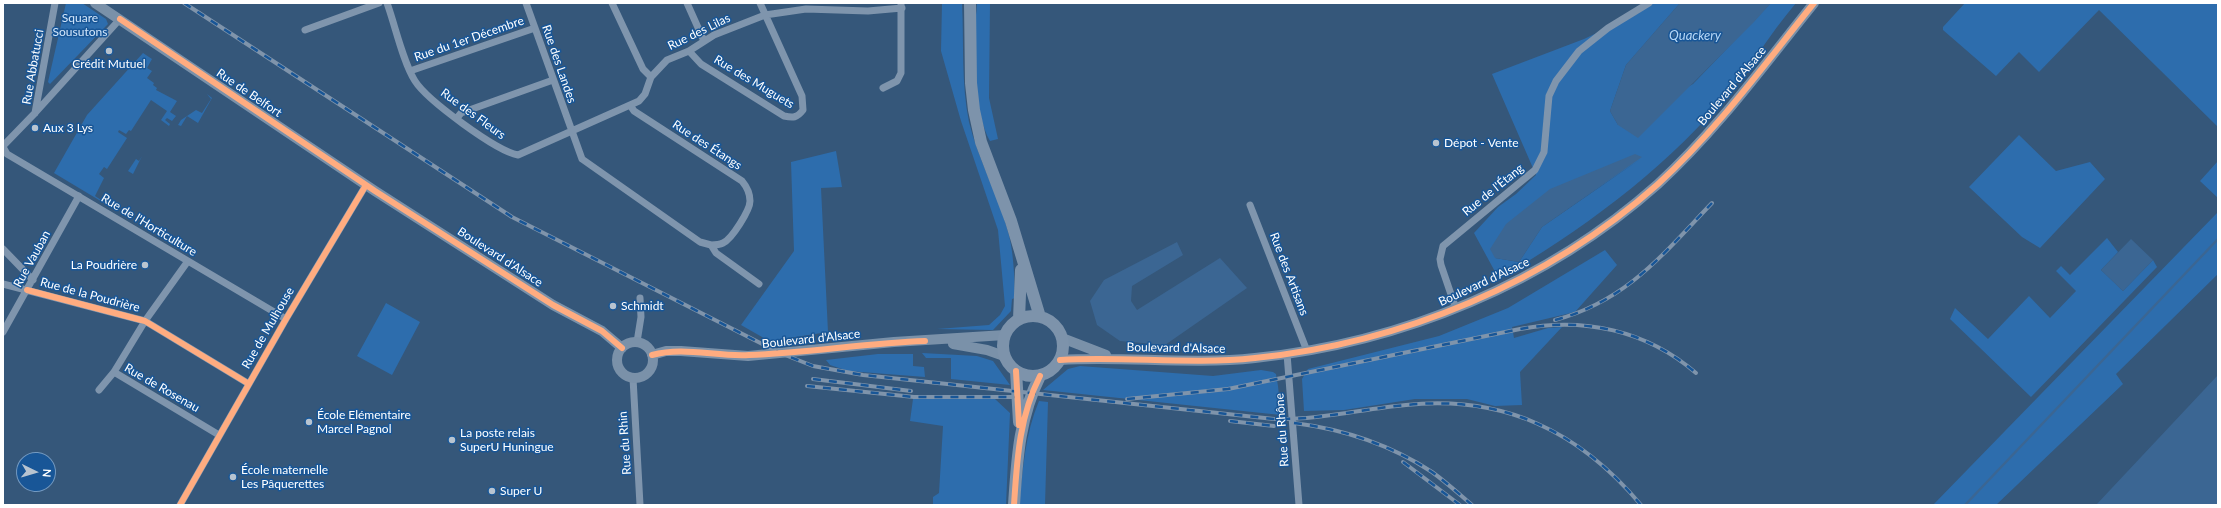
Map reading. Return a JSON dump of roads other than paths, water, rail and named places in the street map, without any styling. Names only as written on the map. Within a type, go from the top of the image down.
[{"type":"main road","name":"Rue de Belfort","points":[[95,3],[366,185]]},
{"type":"main road","points":[[970,3],[971,83],[974,110],[981,142],[1011,221],[1040,317]]},
{"type":"main road","name":"Boulevard d'Alsace","points":[[1060,360],[1118,358],[1213,361],[1307,351],[1337,345],[1418,324],[1456,309],[1497,290],[1568,250],[1608,223],[1657,184],[1694,148],[1728,109],[1814,3]]},
{"type":"main road","name":"Boulevard d'Alsace","points":[[366,185],[553,305],[602,330],[622,348]]},
{"type":"main road","points":[[1019,319],[1021,257]]},
{"type":"main road","points":[[1030,316],[1040,317],[1054,324],[1062,338],[1063,349],[1060,360],[1052,370],[1040,376],[1028,376],[1016,371],[1004,356],[1003,345],[1005,335],[1011,326],[1019,319],[1030,316]]},
{"type":"main road","name":"Boulevard d'Alsace","points":[[652,355],[666,351],[681,351],[748,356],[894,342],[925,342],[1005,335]]},
{"type":"main road","name":"Boulevard d'Alsace","points":[[1062,338],[1092,350],[1118,358]]},
{"type":"main road","points":[[637,342],[647,346],[652,355],[652,367],[644,376],[633,378],[624,375],[618,368],[617,357],[626,344],[637,342]]},
{"type":"main road","name":"Boulevard d'Alsace","points":[[925,342],[987,350],[1004,356]]},
{"type":"main road","points":[[1014,505],[1019,441],[1016,371]]},
{"type":"main road","points":[[1019,441],[1030,397],[1040,376]]},
{"type":"street","name":"Rue Abbatucci","points":[[3,147],[35,114],[55,3]]},
{"type":"street","points":[[305,30],[379,3]]},
{"type":"street","name":"Rue des Fleurs","points":[[387,3],[410,72],[422,90],[457,118],[508,153],[518,155],[572,132],[575,128],[639,101],[645,94],[651,77]]},
{"type":"street","name":"Rue des Landes","points":[[526,3],[572,132]]},
{"type":"street","points":[[612,3],[643,70],[651,77]]},
{"type":"street","points":[[687,3],[704,41]]},
{"type":"street","points":[[760,3],[765,15]]},
{"type":"street","name":"Rue de l'Étang","points":[[1456,309],[1441,265],[1440,258],[1443,246],[1535,170],[1544,152],[1549,96],[1556,81],[1579,51],[1608,28],[1649,3]]},
{"type":"street","points":[[883,88],[897,81],[902,73],[901,6]]},
{"type":"street","name":"Rue des Lilas","points":[[651,77],[667,60],[689,51],[714,35],[765,15],[806,9],[901,6]]},
{"type":"street","name":"Rue des Muguets","points":[[689,51],[701,64],[784,116],[793,118],[799,116],[803,110],[802,96],[765,15]]},
{"type":"street","points":[[35,114],[120,19]]},
{"type":"street","name":"Rue du 1er Décembre","points":[[410,72],[535,28]]},
{"type":"street","points":[[457,118],[461,114],[553,80]]},
{"type":"street","name":"Rue des Étangs","points":[[630,105],[634,111],[742,181],[746,187],[750,202],[748,210],[730,238],[725,242],[711,245]]},
{"type":"street","points":[[572,132],[582,159],[700,242],[711,245],[716,253],[759,284]]},
{"type":"street","name":"Rue de l'Horticulture","points":[[3,147],[7,154],[286,319]]},
{"type":"street","name":"Rue de Mulhouse","points":[[180,505],[286,319],[366,185]]},
{"type":"street","name":"Rue Vauban","points":[[3,332],[6,320],[34,280],[79,196]]},
{"type":"street","name":"Rue des Artisans","points":[[1250,205],[1307,351]]},
{"type":"street","points":[[3,249],[34,280]]},
{"type":"street","points":[[114,372],[145,321],[188,261]]},
{"type":"street","name":"Rue de la Poudrière","points":[[3,284],[145,321],[249,384]]},
{"type":"street","points":[[637,342],[641,317],[640,298]]},
{"type":"street","name":"Rue du Rhône","points":[[1286,354],[1298,505]]},
{"type":"street","name":"Rue de Rosenau","points":[[100,390],[114,372],[219,435]]},
{"type":"street","name":"Rue du Rhin","points":[[633,378],[640,505]]},
{"type":"water","name":"Quackery","points":[[1680,3],[1771,3],[1754,22],[1638,138],[1618,125],[1610,111],[1626,65]]},
{"type":"water","points":[[1635,154],[1642,157],[1542,227],[1519,262],[1495,258],[1490,249],[1506,224],[1550,189]]},
{"type":"water","points":[[2131,239],[2153,260],[2123,291],[2101,270]]},
{"type":"water","points":[[1177,242],[1183,255],[1132,286],[1131,301],[1137,310],[1220,258],[1247,288],[1165,345],[1120,341],[1097,325],[1090,301],[1104,280]]},
{"type":"water","points":[[2218,375],[2218,505],[2096,505]]},
{"type":"waterway","points":[[1965,505],[2218,239]]},
{"type":"railway","points":[[184,3],[512,217],[780,353],[813,366],[863,375],[1274,419],[1307,418],[1406,405],[1442,403],[1475,406],[1507,413],[1537,424],[1565,438],[1592,457],[1617,479],[1641,505]]},
{"type":"railway","points":[[1555,320],[1580,312],[1603,301],[1642,274],[1712,203]]},
{"type":"railway","points":[[1127,399],[1228,389],[1520,329],[1544,326],[1591,326],[1613,330],[1656,346],[1677,358],[1696,373]]},
{"type":"railway","points":[[813,379],[911,391]]},
{"type":"railway","points":[[807,386],[914,397],[1015,397]]},
{"type":"railway","points":[[1230,421],[1274,426]]},
{"type":"railway","points":[[1294,423],[1330,429],[1383,446],[1416,462],[1432,472],[1472,505]]},
{"type":"railway","points":[[1403,462],[1460,505]]},
{"type":"place","name":"Crédit Mutuel","points":[[109,51]]},
{"type":"place","name":"Aux 3 Lys","points":[[35,128]]},
{"type":"place","name":"Dépot - Vente","points":[[1436,143]]},
{"type":"place","name":"La Poudrière","points":[[145,265]]},
{"type":"place","name":"Schmidt","points":[[613,306]]},
{"type":"place","name":"École Elémentaire Marcel Pagnol","points":[[309,422]]},
{"type":"place","name":"La poste relais SuperU Huningue","points":[[452,440]]},
{"type":"place","name":"École maternelle Les Pâquerettes","points":[[233,477]]},
{"type":"place","name":"Super U","points":[[492,491]]},
{"type":"park label","name":"Square Sousutons","points":[[80,25]]}]
